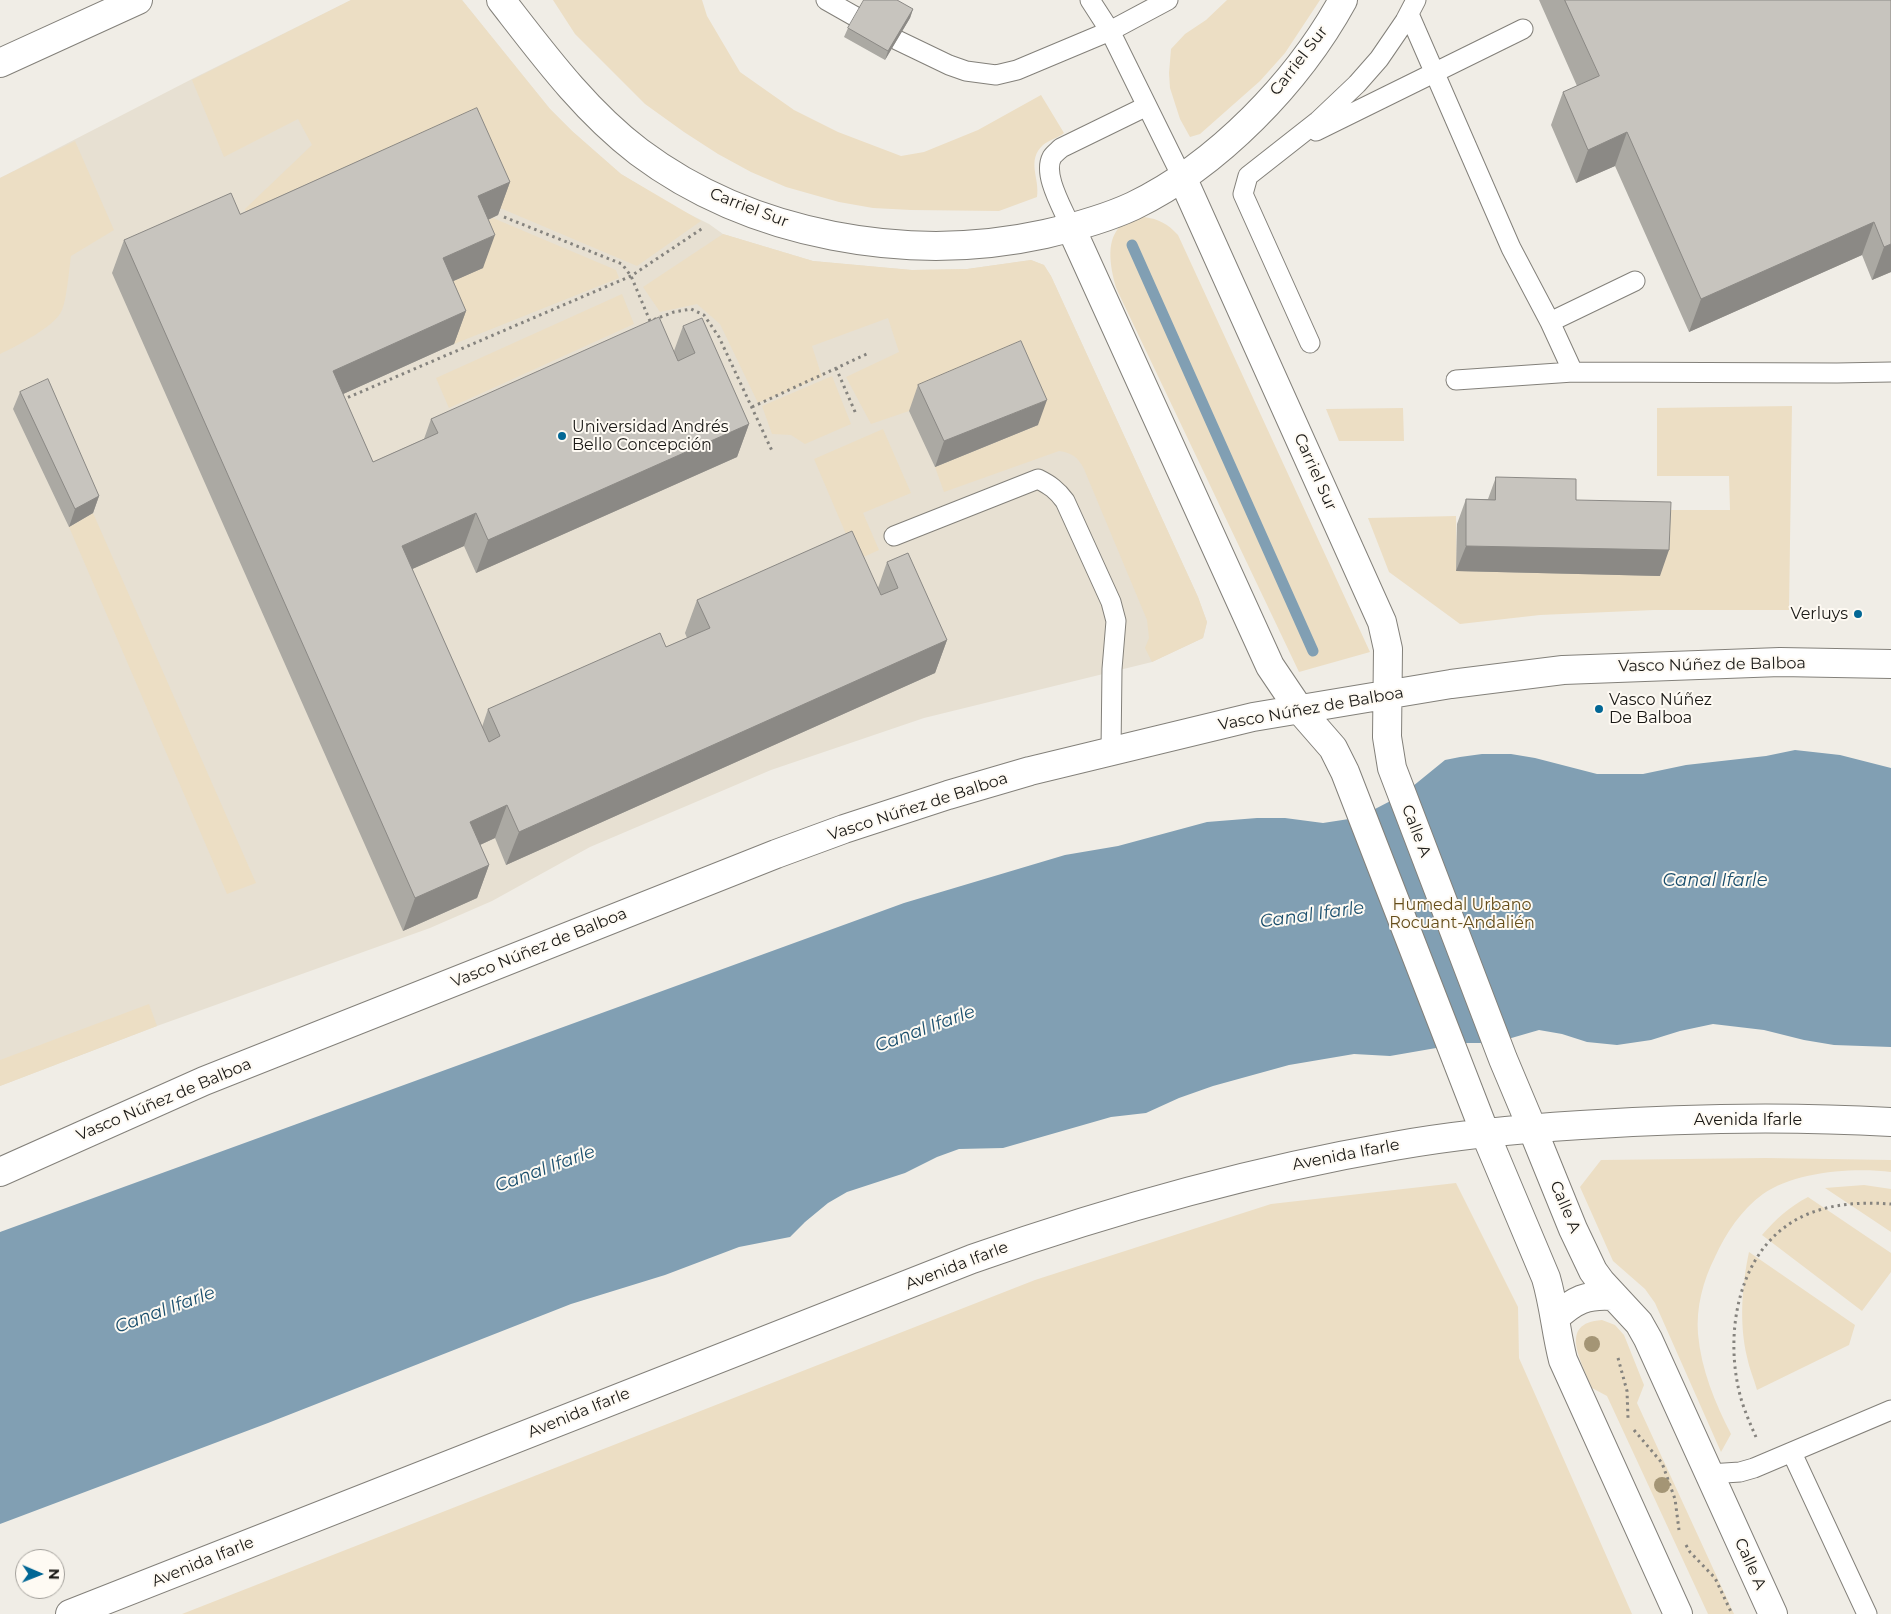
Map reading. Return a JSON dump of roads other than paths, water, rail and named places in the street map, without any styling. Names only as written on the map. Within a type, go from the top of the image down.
[{"type":"street","points":[[0,62],[138,0]]},
{"type":"street","name":"Carriel Sur","points":[[501,0],[576,95],[607,125],[640,152],[682,180],[726,202],[810,231],[853,240],[897,245],[942,246],[986,244],[1071,228],[1131,206],[1157,193],[1216,151],[1278,90],[1308,54],[1343,0]]},
{"type":"street","name":"Carriel Sur","points":[[1182,177],[1382,622],[1388,649],[1387,737],[1396,780]]},
{"type":"street","points":[[1071,228],[1270,666],[1299,709],[1333,748],[1351,786],[1485,1133],[1546,1278],[1563,1360],[1678,1614]]},
{"type":"street","name":"Vasco Núñez de Balboa","points":[[0,1172],[204,1080],[776,854],[844,829],[948,795],[1030,772],[1253,717],[1451,684],[1564,670],[1780,662],[1891,664]]},
{"type":"street","name":"Calle A","points":[[1396,780],[1503,1059],[1573,1229],[1597,1277],[1639,1323],[1648,1339],[1773,1614]]},
{"type":"street","name":"Avenida Ifarle","points":[[70,1614],[972,1259],[1059,1228],[1147,1202],[1254,1174],[1396,1145],[1485,1133],[1622,1122],[1713,1119],[1891,1122]]},
{"type":"street","points":[[1555,1318],[1580,1299],[1597,1295],[1613,1296]]},
{"type":"lane","points":[[826,0],[856,17]]},
{"type":"lane","points":[[1090,0],[1110,31],[1182,177]]},
{"type":"lane","points":[[897,40],[949,65],[966,71],[996,75],[1017,70],[1110,31],[1168,0]]},
{"type":"lane","points":[[1412,7],[1434,73],[1512,248],[1573,372]]},
{"type":"lane","points":[[1310,343],[1243,194],[1248,176],[1318,121],[1357,84],[1379,59],[1412,7]]},
{"type":"lane","points":[[1284,146],[1523,29]]},
{"type":"lane","points":[[1071,228],[1051,181],[1050,166],[1053,156],[1061,148],[1147,106]]},
{"type":"lane","points":[[1550,322],[1635,281]]},
{"type":"lane","points":[[1456,380],[1573,372],[1836,374],[1891,372]]},
{"type":"lane","points":[[894,536],[1038,480],[1050,484],[1058,490],[1065,501],[1110,602],[1116,621],[1112,669],[1111,751]]},
{"type":"lane","points":[[1709,1474],[1740,1472],[1766,1464],[1891,1410]]},
{"type":"lane","points":[[1792,1453],[1867,1614]]},
{"type":"water","name":"Humedal Urbano Rocuant-Andalién","points":[[1795,750],[1840,755],[1891,768],[1891,1047],[1834,1045],[1764,1030],[1713,1024],[1651,1040],[1617,1045],[1587,1042],[1562,1034],[1539,1030],[1485,1043],[1465,1043],[1390,1056],[1354,1054],[1289,1065],[1213,1086],[1179,1098],[1146,1113],[1111,1117],[1003,1148],[959,1149],[937,1157],[905,1173],[847,1192],[828,1203],[790,1237],[739,1247],[665,1275],[571,1304],[268,1423],[0,1524],[0,1232],[904,903],[1065,855],[1118,846],[1207,822],[1285,818],[1323,823],[1349,819],[1375,809],[1402,795],[1445,760],[1460,757],[1482,754],[1511,754],[1535,758],[1597,774],[1643,774],[1686,765],[1766,756]]},
{"type":"waterway","points":[[1132,245],[1313,651]]},
{"type":"place","name":"Universidad Andrés Bello Concepción","points":[[562,436]]},
{"type":"place","name":"Verluys","points":[[1858,614]]},
{"type":"place","name":"Vasco Núñez De Balboa","points":[[1599,709]]},
{"type":"water label","name":"Canal Ifarle","points":[[1715,881]]},
{"type":"water label","name":"Canal Ifarle","points":[[1312,915]]},
{"type":"water label","name":"Canal Ifarle","points":[[925,1029]]},
{"type":"water label","name":"Canal Ifarle","points":[[545,1169]]},
{"type":"water label","name":"Canal Ifarle","points":[[165,1310]]}]
